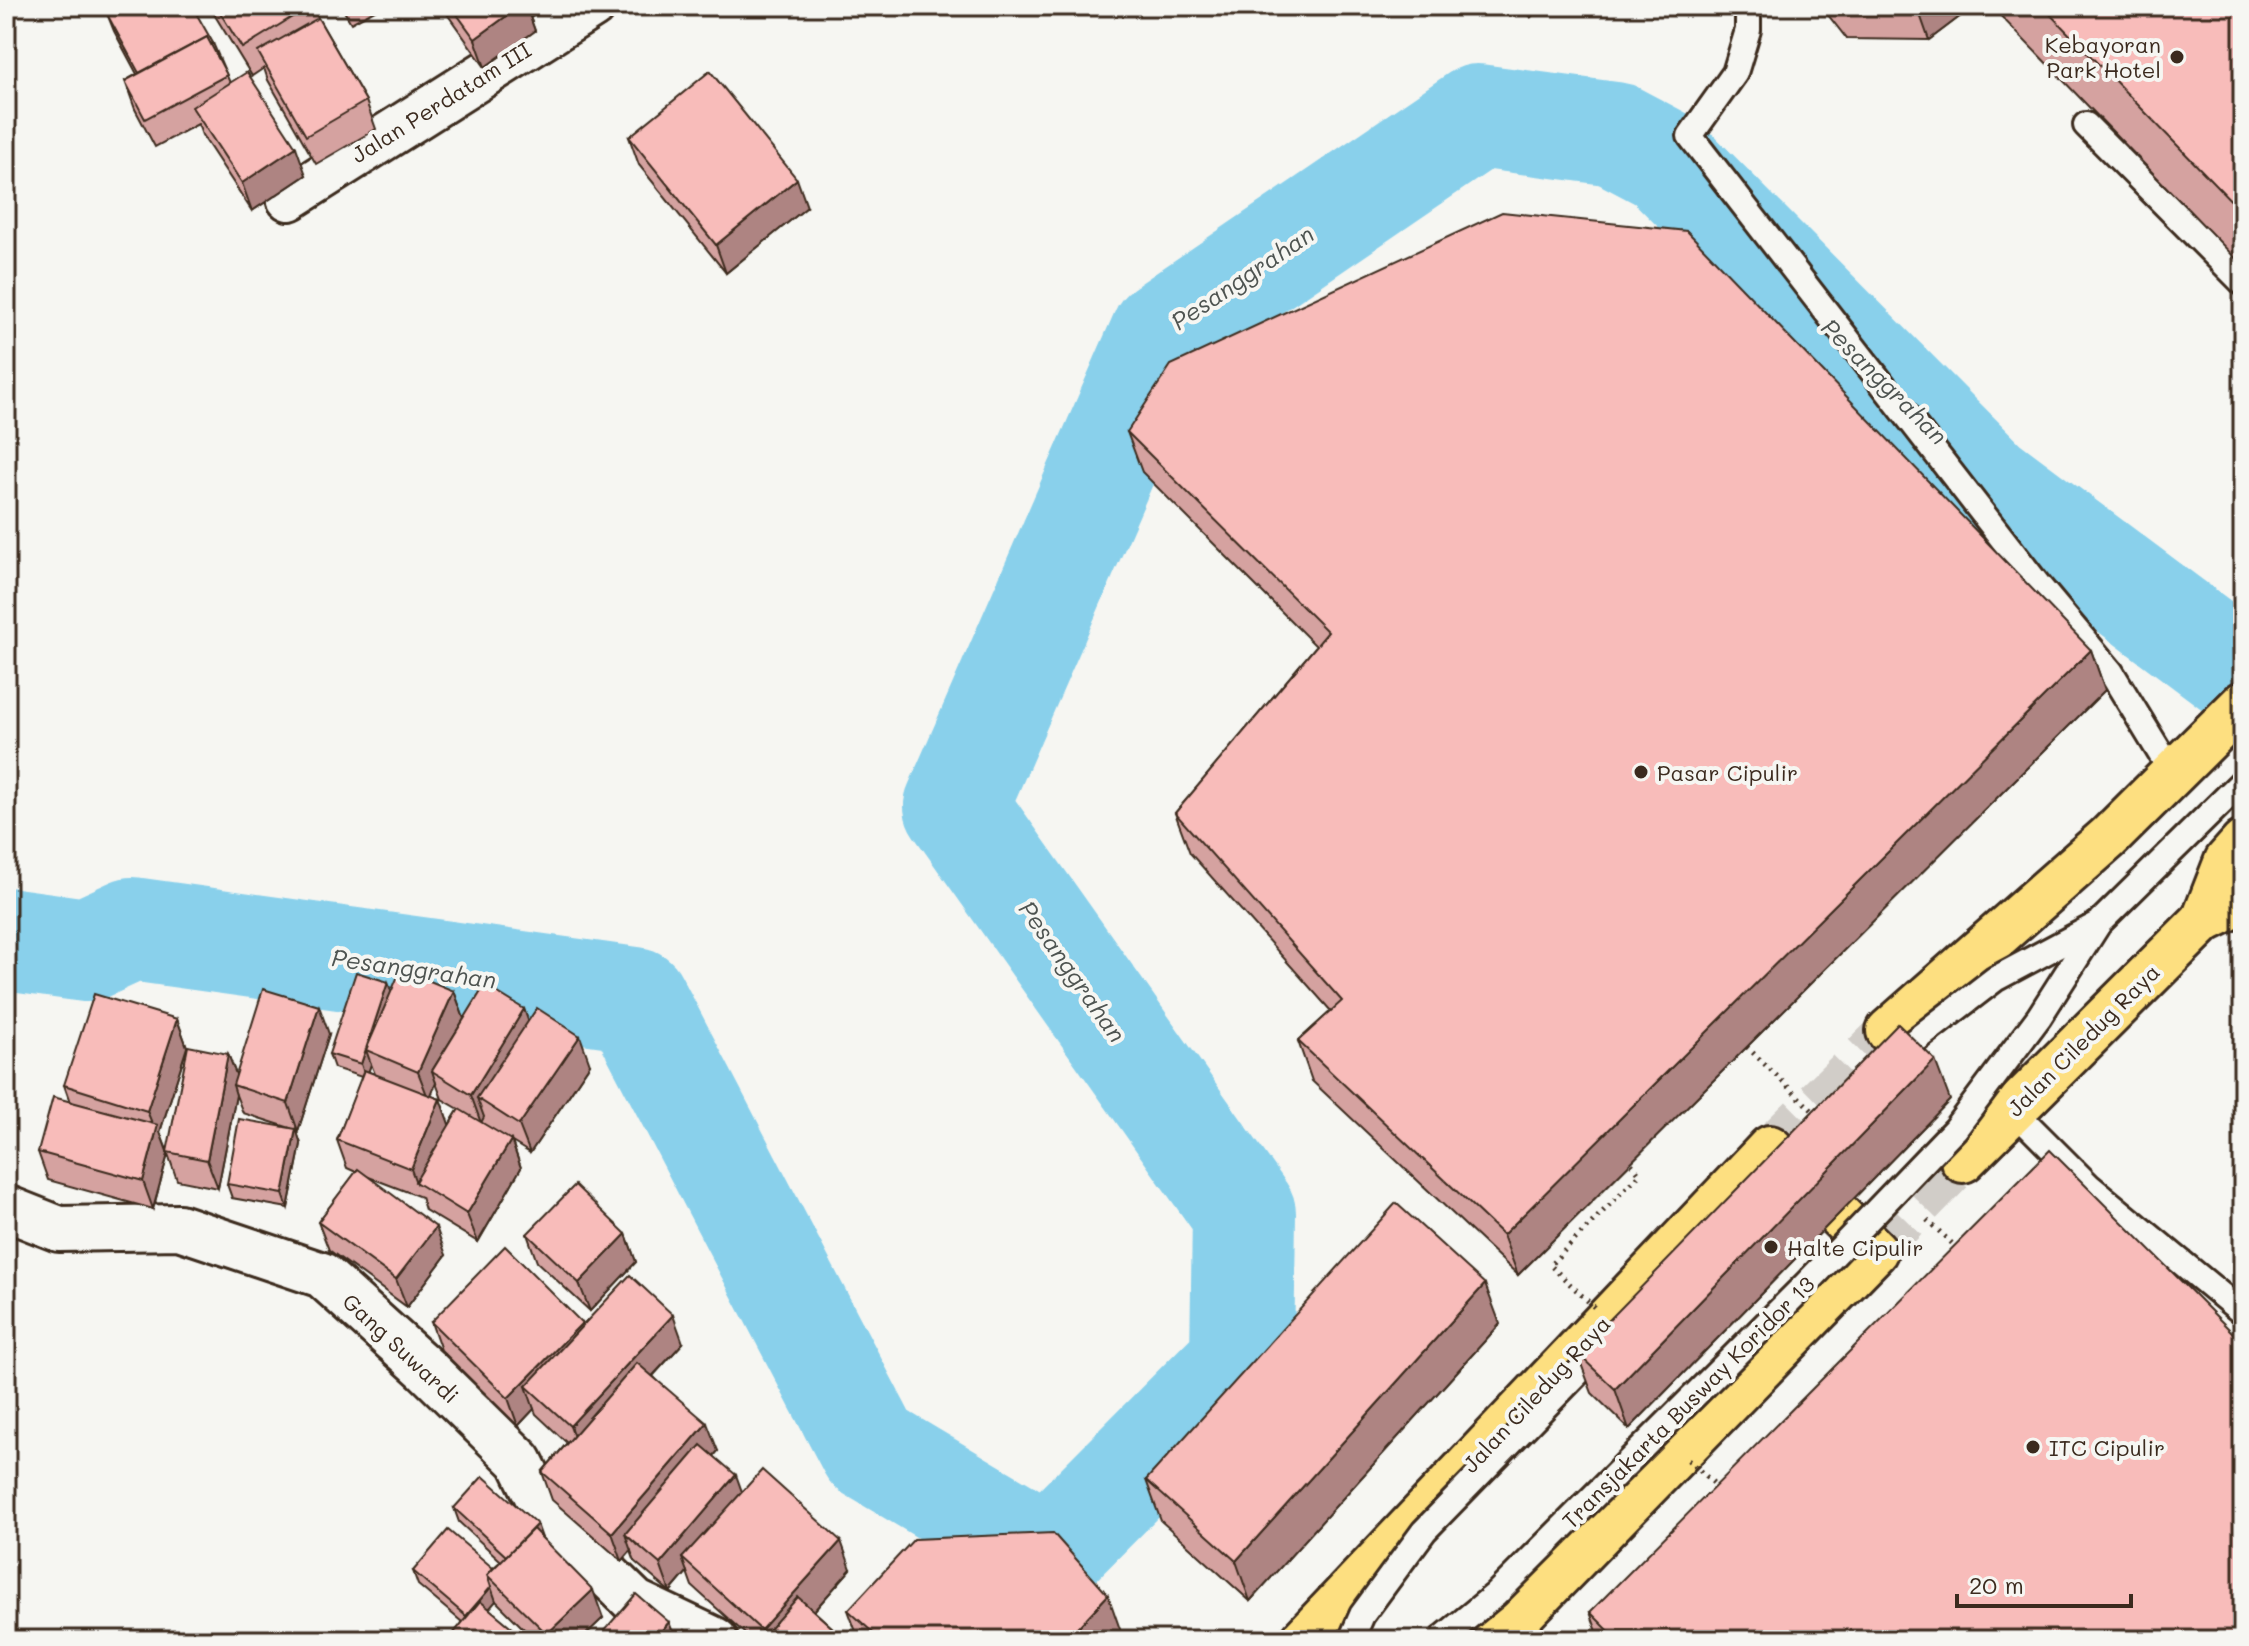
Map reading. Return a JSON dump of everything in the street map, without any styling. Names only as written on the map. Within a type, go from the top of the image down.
[{"type":"main road","points":[[2108,838],[2173,774],[2237,723]]},
{"type":"main road","points":[[1889,1031],[2237,723]]},
{"type":"main road","name":"Jalan Ciledug Raya","points":[[2204,920],[2227,861],[2243,843]]},
{"type":"main road","name":"Jalan Ciledug Raya","points":[[1963,1160],[2204,920],[2243,901]]},
{"type":"main road","points":[[1513,1634],[1875,1251],[1786,1147]]},
{"type":"main road","name":"Jalan Ciledug Raya","points":[[1303,1640],[1786,1147]]},
{"type":"street","name":"Jalan Perdatam III","points":[[289,198],[592,6]]},
{"type":"street","name":"Gang Suwardi","points":[[6,1208],[59,1229],[179,1227],[322,1275],[426,1369],[520,1461],[547,1516],[635,1602],[715,1640]]},
{"type":"lane","points":[[1748,6],[1748,30],[1735,73],[1690,136],[1994,529],[2111,672],[2173,774]]},
{"type":"lane","points":[[2086,125],[2243,283]]},
{"type":"lane","name":"Transjakarta Busway Koridor 13","points":[[1440,1640],[1495,1595],[1796,1294],[1955,1129],[2039,1017],[2098,924],[2243,781]]},
{"type":"lane","name":"Transjakarta Busway Koridor 13","points":[[1871,1079],[1893,1057],[1995,979],[2098,924]]},
{"type":"lane","points":[[2013,1110],[2089,1186],[2243,1313]]},
{"type":"lane","points":[[1351,1640],[1362,1615],[1424,1531],[1786,1147]]},
{"type":"building","points":[[126,6],[192,6],[213,43],[210,44],[207,37],[139,73],[108,16]]},
{"type":"building","points":[[216,6],[310,6],[242,48]]},
{"type":"building","points":[[451,6],[520,6],[475,39]]},
{"type":"building","name":"Kebayoran Park Hotel","points":[[2042,6],[2243,6],[2243,213]]},
{"type":"building","points":[[318,18],[366,101],[306,136],[258,52]]},
{"type":"building","points":[[207,37],[227,75],[145,119],[125,81]]},
{"type":"building","points":[[710,71],[797,179],[716,245],[629,137]]},
{"type":"building","points":[[247,72],[296,147],[242,183],[192,107]]},
{"type":"building","name":"Pasar Cipulir","points":[[1502,212],[1687,231],[2091,650],[1503,1235],[1298,1041],[1342,1001],[1175,813],[1328,632],[1127,432],[1171,365]]},
{"type":"building","points":[[401,969],[454,991],[418,1072],[366,1050]]},
{"type":"building","points":[[356,972],[388,982],[361,1064],[329,1054]]},
{"type":"building","points":[[485,985],[524,1009],[471,1095],[432,1071]]},
{"type":"building","points":[[263,989],[319,1006],[288,1103],[233,1085]]},
{"type":"building","points":[[94,994],[177,1019],[147,1111],[64,1085]]},
{"type":"building","points":[[537,1008],[580,1036],[519,1125],[477,1098]]},
{"type":"building","points":[[1898,1024],[1935,1060],[1615,1389],[1577,1353]]},
{"type":"building","points":[[188,1046],[228,1054],[207,1160],[167,1152]]},
{"type":"building","points":[[364,1070],[440,1099],[411,1169],[337,1140]]},
{"type":"building","points":[[53,1097],[158,1125],[143,1181],[38,1152]]},
{"type":"building","points":[[459,1109],[511,1140],[467,1214],[415,1182]]},
{"type":"building","points":[[239,1119],[296,1129],[283,1194],[227,1184]]},
{"type":"building","name":"ITC Cipulir","points":[[2050,1150],[2243,1343],[2243,1640],[1618,1640],[1590,1612]]},
{"type":"building","points":[[358,1169],[436,1227],[396,1279],[318,1222]]},
{"type":"building","points":[[575,1185],[626,1234],[579,1283],[527,1234]]},
{"type":"building","points":[[1396,1203],[1485,1284],[1236,1561],[1146,1480]]},
{"type":"building","points":[[505,1246],[582,1323],[508,1398],[431,1322]]},
{"type":"building","points":[[630,1275],[673,1315],[570,1426],[526,1386]]},
{"type":"building","points":[[637,1363],[707,1423],[612,1533],[542,1472]]},
{"type":"building","points":[[701,1445],[736,1475],[660,1564],[625,1534]]},
{"type":"building","points":[[762,1470],[841,1541],[761,1630],[682,1558]]},
{"type":"building","points":[[483,1476],[537,1524],[506,1556],[454,1508]]},
{"type":"building","points":[[533,1529],[593,1590],[547,1634],[487,1575]]},
{"type":"building","points":[[448,1530],[493,1568],[487,1575],[491,1587],[466,1616],[413,1571]]},
{"type":"building","points":[[1053,1533],[1108,1595],[1066,1640],[881,1640],[848,1610],[914,1539]]},
{"type":"building","points":[[636,1594],[669,1622],[654,1640],[596,1640]]},
{"type":"building","points":[[798,1597],[846,1640],[771,1640],[765,1634]]},
{"type":"building","points":[[480,1601],[527,1640],[448,1640]]},
{"type":"building","points":[[685,1630],[697,1640],[677,1640]]},
{"type":"waterway","name":"Pesanggrahan","points":[[6,939],[86,950],[132,929],[635,999],[870,1449],[1048,1555],[1242,1360],[1244,1213],[956,806],[1163,331],[1478,116],[1615,134],[1666,161],[1986,483],[2243,675]]},
{"type":"tunnel","points":[[1770,1148],[1889,1031]]},
{"type":"tunnel","points":[[1875,1251],[1963,1160]]},
{"type":"place","name":"Kebayoran Park Hotel","points":[[2177,57]]},
{"type":"place","name":"Pasar Cipulir","points":[[1641,772]]},
{"type":"place","name":"Halte Cipulir","points":[[1771,1247]]},
{"type":"place","name":"ITC Cipulir","points":[[2033,1447]]}]
